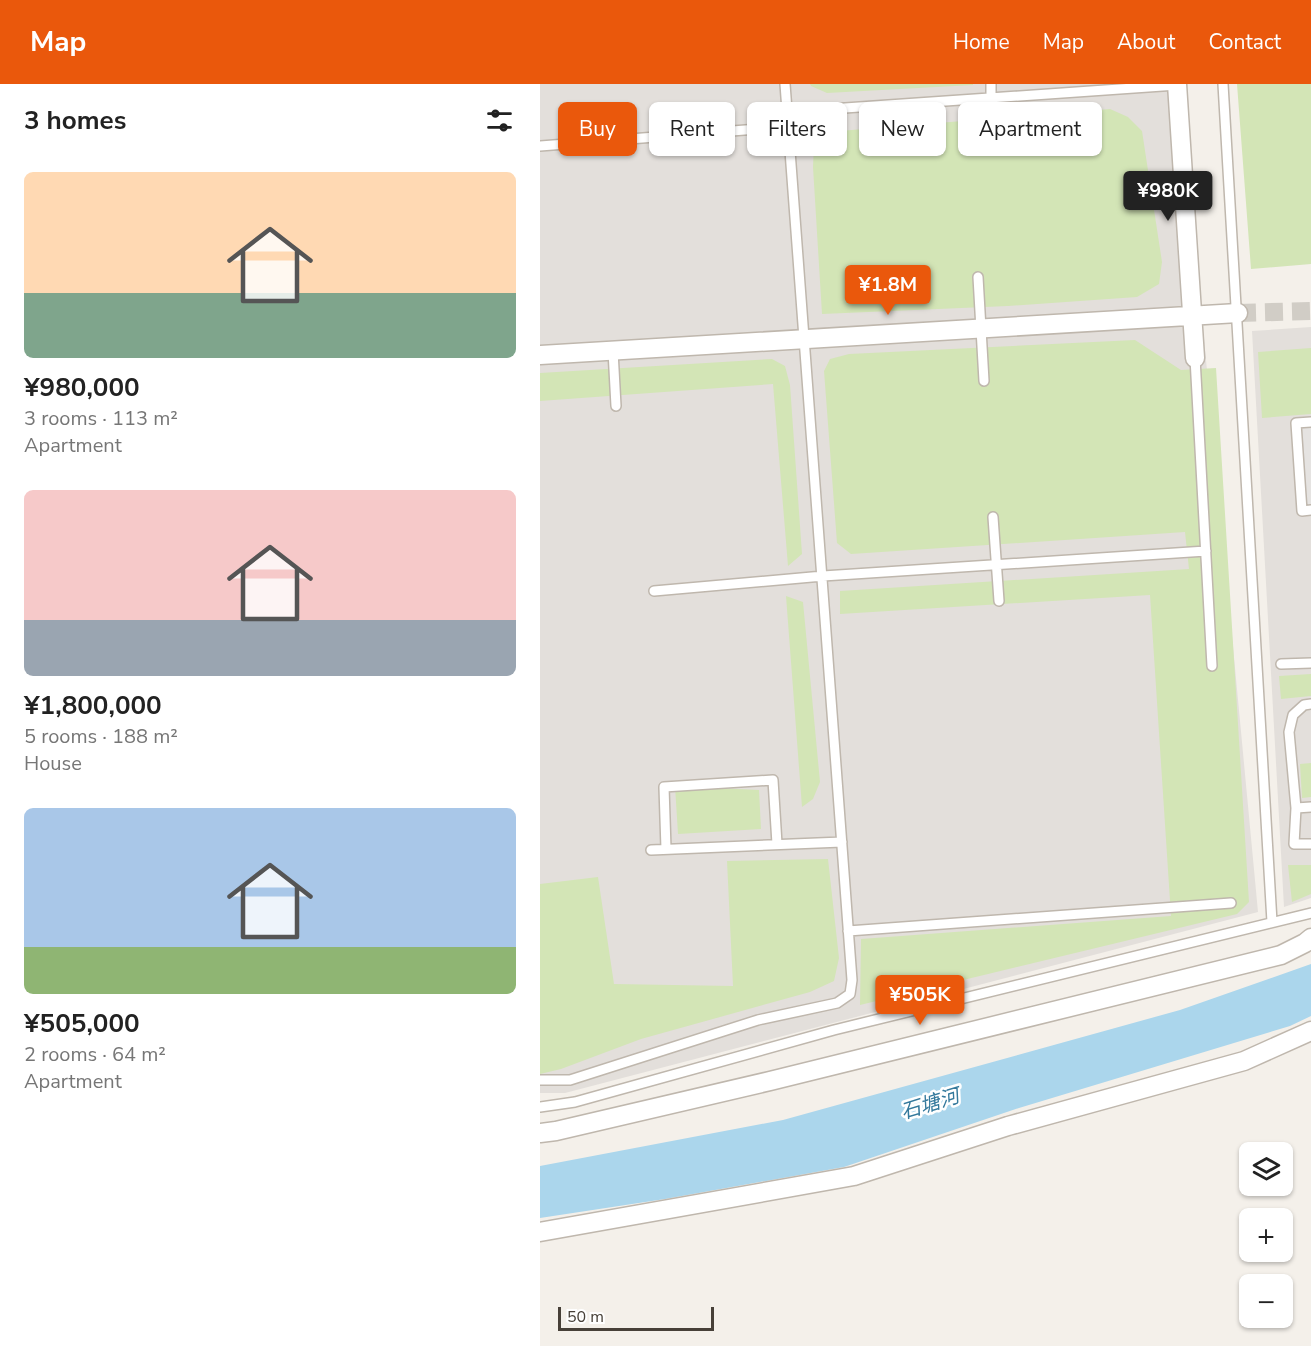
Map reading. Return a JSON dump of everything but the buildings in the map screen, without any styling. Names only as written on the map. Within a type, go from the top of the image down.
[{"type":"street","points":[[1177,84],[1196,358]]},
{"type":"street","points":[[540,355],[1238,313]]},
{"type":"street","points":[[540,1133],[758,1084],[1281,955],[1305,944],[1311,938]]},
{"type":"street","points":[[540,1232],[854,1176],[1008,1126],[1244,1061],[1311,1031]]},
{"type":"lane","points":[[785,84],[786,102]]},
{"type":"lane","points":[[991,84],[991,98]]},
{"type":"lane","points":[[847,108],[1177,84]]},
{"type":"lane","points":[[1223,84],[1272,922]]},
{"type":"lane","points":[[540,146],[747,130]]},
{"type":"lane","points":[[540,1080],[570,1080],[758,1020],[837,1003],[850,994],[852,980],[790,156]]},
{"type":"lane","points":[[978,277],[984,381]]},
{"type":"lane","points":[[613,351],[616,406]]},
{"type":"lane","points":[[1196,358],[1212,666]]},
{"type":"lane","points":[[1311,422],[1296,423],[1302,511],[1311,510]]},
{"type":"lane","points":[[1300,476],[1311,476]]},
{"type":"lane","points":[[993,517],[999,601]]},
{"type":"lane","points":[[654,591],[823,576],[1206,551]]},
{"type":"lane","points":[[1281,664],[1311,663]]},
{"type":"lane","points":[[1311,704],[1304,705],[1293,715],[1289,732],[1296,808],[1294,844],[1311,844]]},
{"type":"lane","points":[[666,849],[664,787],[773,780],[777,844]]},
{"type":"lane","points":[[1296,808],[1311,807]]},
{"type":"lane","points":[[651,849],[842,842]]},
{"type":"lane","points":[[848,931],[1231,903]]},
{"type":"lane","points":[[540,1107],[575,1102],[834,1030],[1311,913]]},
{"type":"shaded area","points":[[540,84],[1180,84],[1258,912],[565,1093],[540,1093]]},
{"type":"shaded area","points":[[1311,327],[1311,898],[1284,907],[1252,331]]},
{"type":"shaded area","points":[[1311,422],[1311,510],[1302,511],[1296,423]]},
{"type":"green space","points":[[810,84],[973,84],[973,85],[827,93]]},
{"type":"green space","points":[[1237,84],[1311,84],[1311,264],[1251,269]]},
{"type":"green space","points":[[1110,109],[1128,117],[1142,131],[1162,262],[1159,284],[1137,297],[1008,306],[822,314],[813,156],[847,156],[847,130],[859,129],[859,156],[946,156],[946,122],[958,121],[958,156],[1102,156],[1102,110]]},
{"type":"green space","points":[[1135,340],[1181,370],[1216,368],[1249,902],[1237,914],[860,1005],[861,939],[1171,916],[1150,595],[840,614],[840,591],[1189,569],[1185,532],[851,554],[837,543],[824,371],[830,359],[849,354]]},
{"type":"green space","points":[[1311,348],[1311,414],[1262,418],[1258,352]]},
{"type":"green space","points":[[772,359],[785,366],[790,385],[802,554],[788,566],[773,384],[540,401],[540,373]]},
{"type":"green space","points":[[786,596],[803,602],[820,782],[813,799],[802,807]]},
{"type":"green space","points":[[1311,674],[1311,696],[1281,699],[1279,676]]},
{"type":"green space","points":[[1311,763],[1311,797],[1302,798],[1300,764]]},
{"type":"green space","points":[[675,786],[759,790],[761,829],[678,834]]},
{"type":"green space","points":[[828,859],[839,958],[834,981],[810,992],[641,1039],[561,1069],[540,1074],[540,884],[598,877],[614,984],[733,986],[727,861]]},
{"type":"green space","points":[[1288,865],[1311,865],[1311,894],[1292,902]]},
{"type":"water","name":"石塘河","points":[[1311,964],[1311,1016],[1290,1026],[1019,1108],[844,1167],[665,1199],[540,1218],[540,1166],[783,1120],[1180,1010]]},
{"type":"tunnel","points":[[1238,313],[1311,311]]}]
